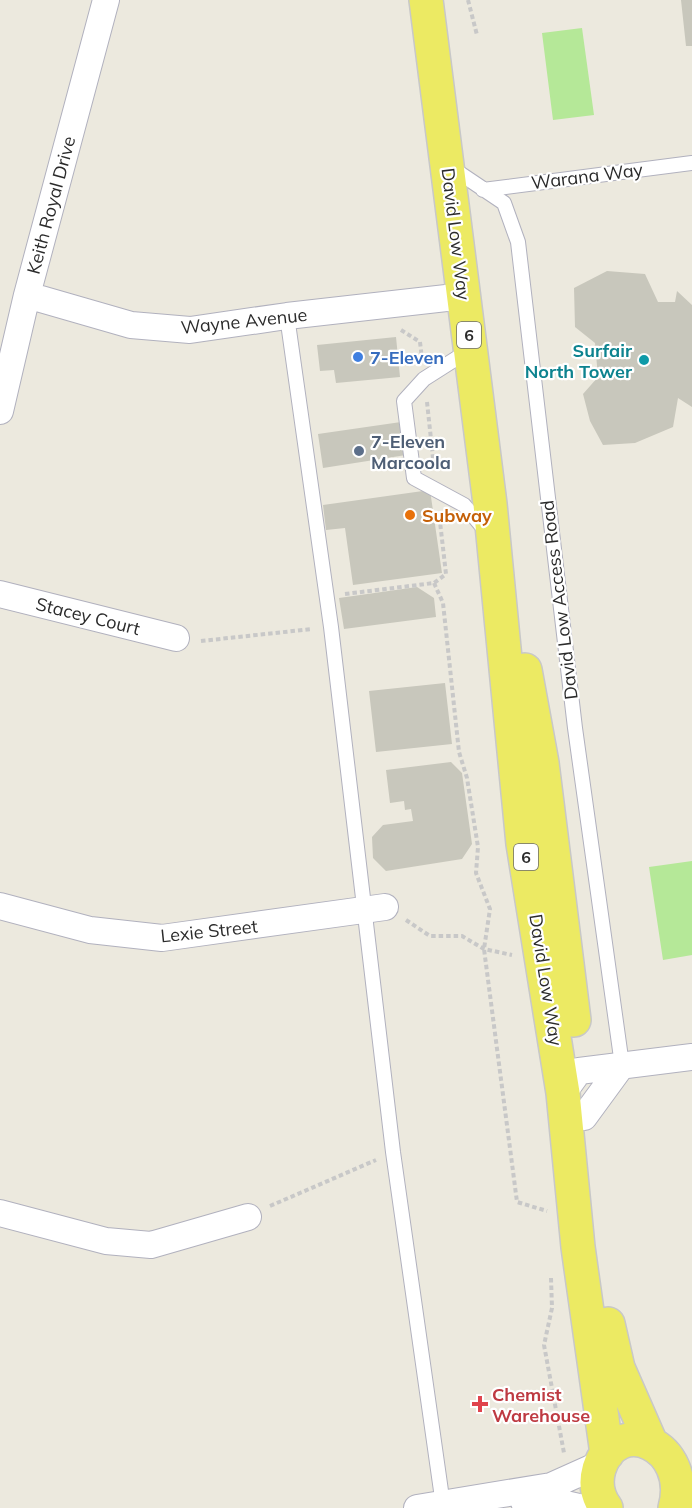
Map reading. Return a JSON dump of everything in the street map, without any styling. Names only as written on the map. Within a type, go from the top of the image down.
[{"type":"main road","name":"David Low Way","points":[[426,0],[490,504],[523,844],[589,1169],[589,1243],[618,1368],[650,1441]]},
{"type":"main road","name":"David Low Way","points":[[490,504],[516,615],[542,763],[567,954],[575,1094],[578,1247],[604,1459]]},
{"type":"main road","points":[[604,1459],[627,1441],[650,1441],[663,1446],[674,1456],[681,1468],[682,1489],[675,1508]]},
{"type":"main road","name":"6","points":[[604,1459],[597,1488],[606,1508]]},
{"type":"street","name":"Keith Royal Drive","points":[[0,411],[27,296],[106,0]]},
{"type":"street","name":"Wayne Avenue","points":[[27,296],[131,325],[190,330],[287,316],[465,296]]},
{"type":"street","name":"Stacey Court","points":[[0,594],[176,638]]},
{"type":"street","name":"Lexie Street","points":[[0,906],[90,930],[162,938],[376,909]]},
{"type":"street","points":[[575,1094],[622,1065],[692,1057]]},
{"type":"street","points":[[575,1094],[622,1065]]},
{"type":"street","points":[[0,1213],[105,1241],[151,1245],[248,1216]]},
{"type":"street","points":[[417,1508],[551,1486],[604,1459]]},
{"type":"street","points":[[443,1505],[552,1501],[583,1508]]},
{"type":"lane","name":"Warana Way","points":[[483,190],[692,163]]},
{"type":"lane","name":"David Low Access Road","points":[[447,165],[504,203],[518,242],[574,728],[622,1065]]},
{"type":"lane","points":[[287,316],[331,627],[376,909],[393,1152],[443,1505]]},
{"type":"lane","points":[[471,349],[450,365],[424,379],[404,400],[414,478],[465,505],[493,539]]},
{"type":"path","points":[[468,0],[477,35]]},
{"type":"path","points":[[434,583],[443,603],[459,752],[467,778],[478,847],[476,873],[490,909],[484,950],[517,1202],[548,1211],[549,1222]]},
{"type":"path","points":[[176,638],[211,642],[331,627]]},
{"type":"path","points":[[376,909],[430,936],[462,936],[484,950],[522,958]]},
{"type":"path","points":[[248,1216],[393,1152]]},
{"type":"path","points":[[551,1275],[552,1308],[544,1345],[565,1451],[560,1458]]},
{"type":"green space","points":[[582,28],[594,115],[553,120],[542,33]]},
{"type":"green space","points":[[692,861],[692,955],[663,960],[649,867]]},
{"type":"building","points":[[681,0],[692,0],[692,46],[686,46]]},
{"type":"building","name":"Surfair North Tower","points":[[607,271],[645,274],[658,302],[675,302],[677,291],[692,305],[692,407],[678,398],[673,427],[635,443],[603,445],[590,421],[583,394],[598,377],[595,343],[575,327],[574,288]]},
{"type":"building","name":"7-Eleven","points":[[396,337],[400,377],[336,383],[334,370],[320,371],[317,345]]},
{"type":"building","points":[[401,422],[406,455],[323,468],[318,434]]},
{"type":"building","points":[[430,490],[442,573],[353,585],[345,528],[326,530],[323,505]]},
{"type":"building","points":[[417,587],[434,598],[436,617],[344,629],[339,598]]},
{"type":"building","points":[[445,683],[452,744],[376,752],[369,691]]},
{"type":"building","points":[[451,762],[462,773],[472,844],[462,859],[386,871],[373,858],[372,837],[383,825],[413,821],[411,809],[405,810],[404,801],[390,803],[386,770]]},
{"type":"place","name":"7-Eleven","points":[[358,357]]},
{"type":"place","name":"Surfair North Tower","points":[[644,360]]},
{"type":"place","name":"7-Eleven Marcoola","points":[[359,451]]},
{"type":"place","name":"Subway","points":[[410,515]]},
{"type":"place","name":"Chemist Warehouse","points":[[480,1404]]}]
